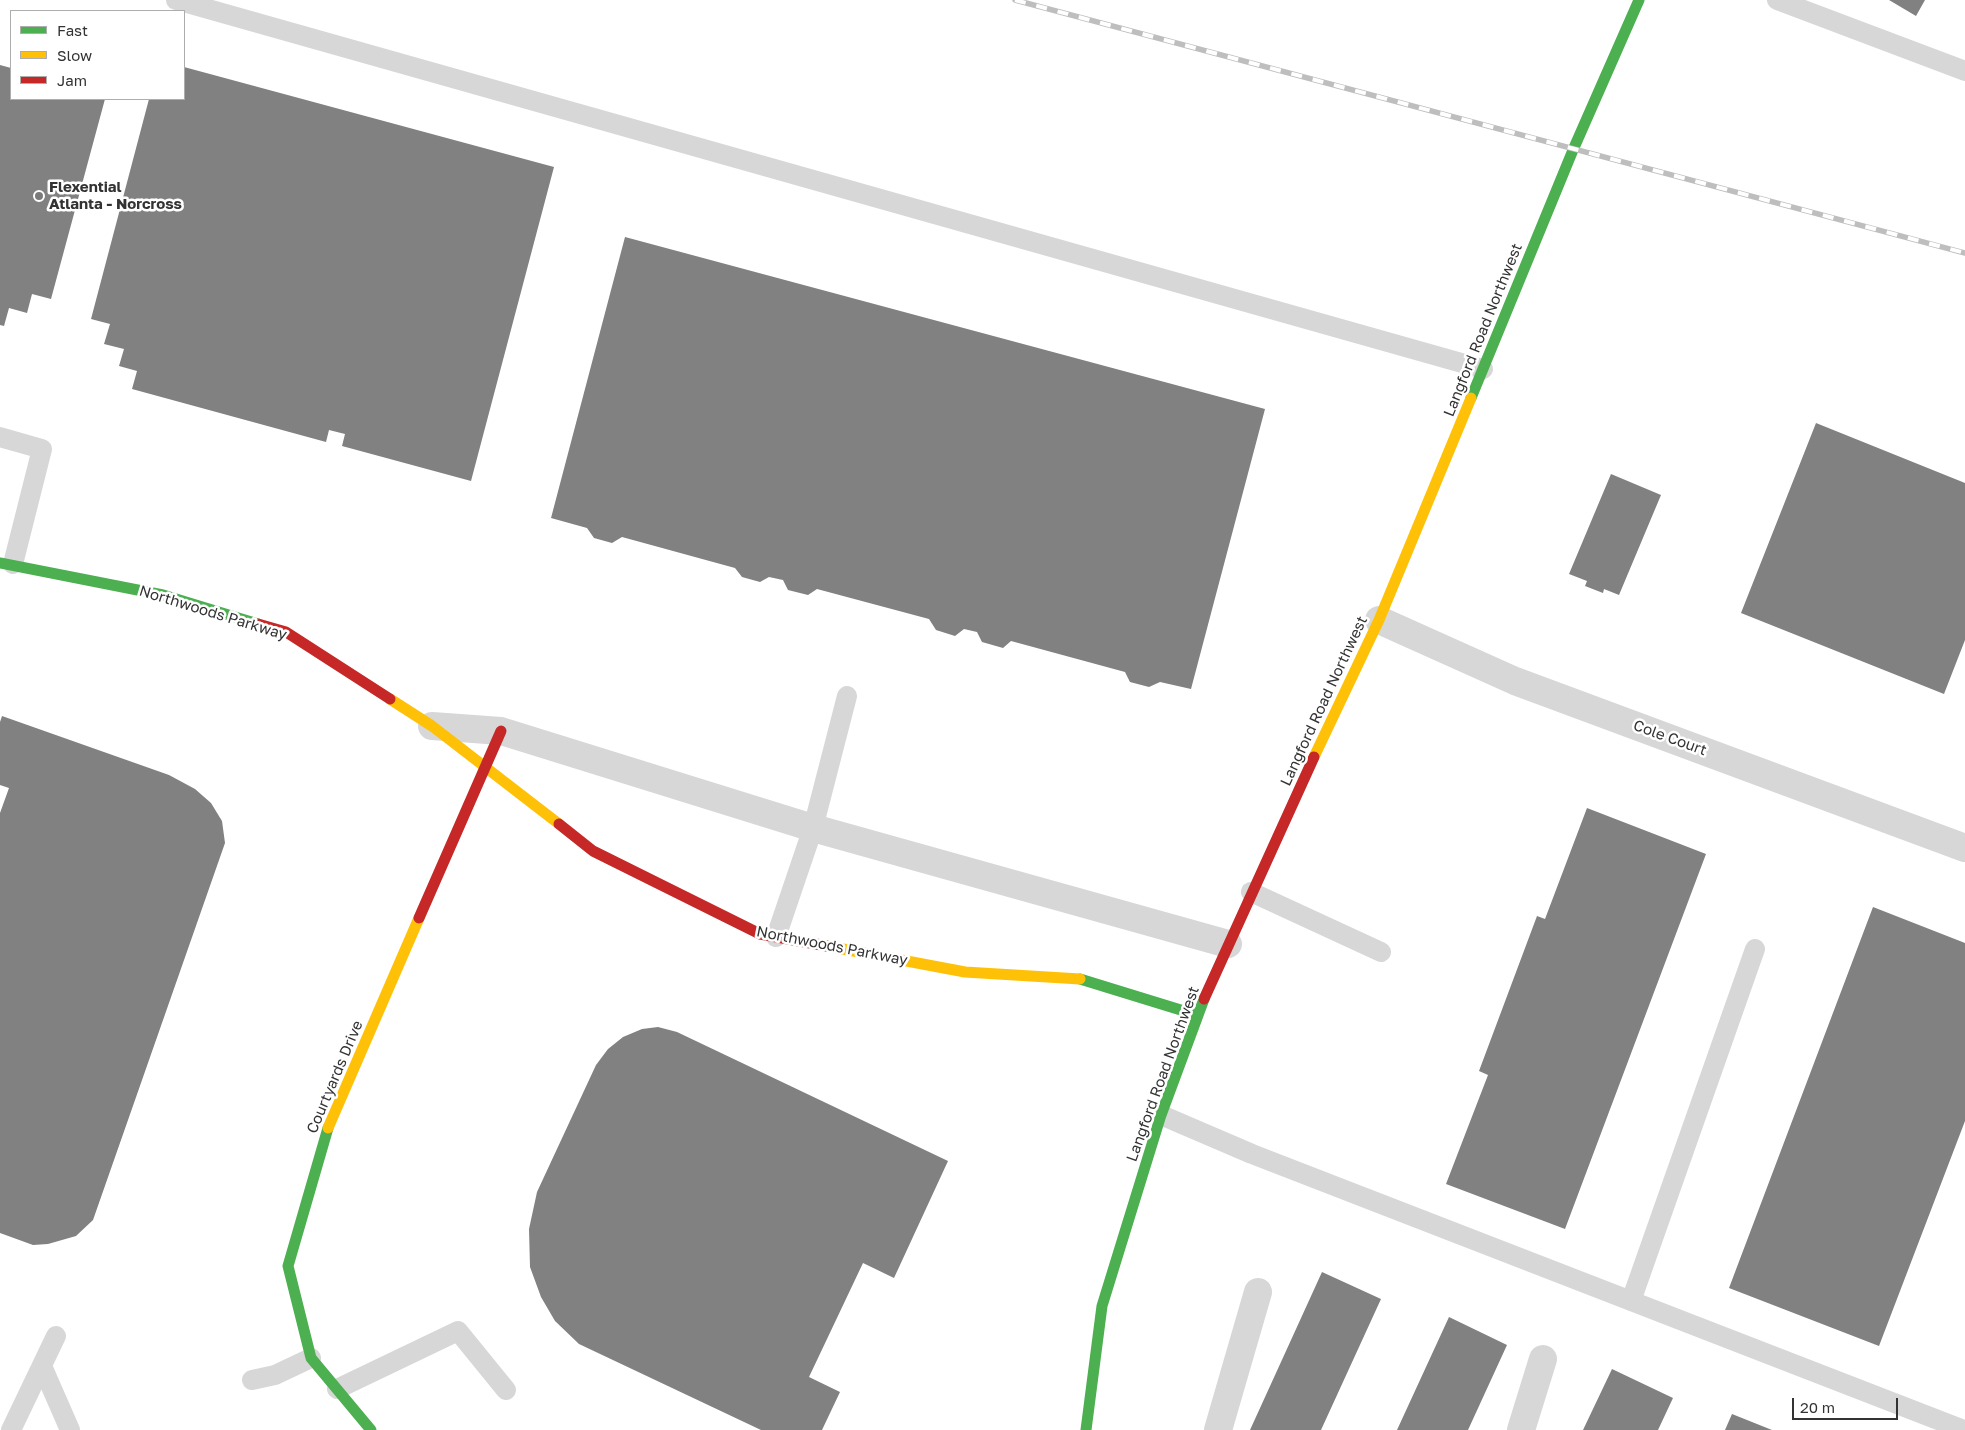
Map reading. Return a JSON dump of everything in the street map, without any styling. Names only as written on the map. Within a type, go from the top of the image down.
[{"type":"street","name":"Langford Road Northwest","points":[[1086,1430],[1102,1306],[1161,1115],[1197,1015],[1251,892],[1379,620],[1574,150],[1639,0]]},
{"type":"street","name":"Northwoods Parkway","points":[[7,564],[162,595],[286,632],[432,726],[593,851],[760,934],[965,972],[1082,978],[1197,1015]]},
{"type":"street","name":"Cole Court","points":[[1379,620],[1515,681],[1965,848]]},
{"type":"street","name":"Northwoods Parkway","points":[[432,726],[500,731],[813,828],[1228,944]]},
{"type":"street","name":"Courtyards Drive","points":[[371,1430],[311,1358],[288,1266],[327,1131],[500,731]]},
{"type":"street","points":[[1218,1430],[1258,1292]]},
{"type":"street","points":[[1521,1430],[1543,1359]]},
{"type":"lane","points":[[176,0],[1483,368]]},
{"type":"lane","points":[[1776,0],[1965,71]]},
{"type":"lane","points":[[0,436],[42,449],[7,564]]},
{"type":"lane","points":[[776,937],[813,828],[847,696]]},
{"type":"lane","points":[[1251,892],[1382,952]]},
{"type":"lane","points":[[1631,1301],[1755,949]]},
{"type":"lane","points":[[1161,1115],[1252,1154],[1964,1430]]},
{"type":"lane","points":[[337,1389],[458,1331],[506,1390]]},
{"type":"lane","points":[[11,1430],[56,1336]]},
{"type":"lane","points":[[252,1380],[275,1375],[311,1358]]},
{"type":"lane","points":[[42,1366],[70,1430]]},
{"type":"building","points":[[1889,0],[1925,0],[1916,16]]},
{"type":"building","name":"Flexential Atlanta - Norcross","points":[[0,65],[10,68],[10,100],[105,100],[51,299],[32,294],[27,313],[9,308],[4,326],[0,325]]},
{"type":"building","points":[[185,67],[554,167],[471,481],[342,446],[345,434],[329,430],[326,442],[132,389],[137,371],[119,366],[124,349],[104,344],[110,324],[91,319],[149,100],[185,100]]},
{"type":"building","points":[[625,237],[1265,409],[1191,689],[1160,682],[1149,687],[1130,682],[1125,672],[1011,641],[1003,648],[982,642],[977,632],[964,629],[955,636],[936,630],[929,619],[817,589],[808,595],[788,590],[783,580],[769,577],[760,582],[742,577],[735,568],[622,537],[612,543],[594,538],[587,528],[551,518]]},
{"type":"building","points":[[1816,423],[1965,483],[1965,640],[1944,694],[1741,613]]},
{"type":"building","points":[[1611,474],[1661,495],[1619,595],[1604,589],[1603,593],[1585,586],[1587,581],[1569,574]]},
{"type":"building","points":[[2,716],[169,775],[195,789],[211,803],[222,821],[225,843],[93,1220],[76,1236],[48,1244],[33,1245],[0,1233],[0,813],[9,788],[0,785],[0,722]]},
{"type":"building","points":[[1587,808],[1706,854],[1565,1229],[1446,1184],[1488,1075],[1479,1071],[1537,916],[1545,919]]},
{"type":"building","points":[[1873,907],[1965,943],[1965,1121],[1879,1346],[1729,1288]]},
{"type":"building","points":[[658,1027],[677,1032],[948,1161],[894,1278],[863,1263],[809,1377],[840,1392],[822,1430],[761,1430],[579,1344],[555,1321],[541,1297],[530,1267],[529,1229],[537,1192],[596,1065],[608,1049],[623,1037],[642,1029]]},
{"type":"building","points":[[1322,1272],[1381,1299],[1321,1430],[1250,1430]]},
{"type":"building","points":[[1449,1317],[1507,1345],[1468,1430],[1397,1430]]},
{"type":"building","points":[[1612,1369],[1673,1398],[1658,1430],[1583,1430]]},
{"type":"building","points":[[1732,1414],[1772,1430],[1725,1430]]},
{"type":"railway","points":[[1015,0],[1965,253]]},
{"type":"traffic: fast","points":[[1471,398],[1573,150],[1639,0]]},
{"type":"traffic: fast","points":[[0,563],[163,595],[258,624]]},
{"type":"traffic: fast","points":[[1080,979],[1197,1015]]},
{"type":"traffic: fast","points":[[1086,1430],[1102,1306],[1161,1115],[1204,999]]},
{"type":"traffic: fast","points":[[328,1128],[288,1266],[311,1358],[371,1430]]},
{"type":"traffic: slow","points":[[1314,757],[1379,620],[1471,398]]},
{"type":"traffic: slow","points":[[390,699],[432,726],[559,824]]},
{"type":"traffic: slow","points":[[328,1128],[419,918]]},
{"type":"traffic: slow","points":[[827,946],[965,972],[1080,979]]},
{"type":"traffic: jam","points":[[258,624],[286,632],[390,699]]},
{"type":"traffic: jam","points":[[419,918],[501,731]]},
{"type":"traffic: jam","points":[[1204,999],[1314,757]]},
{"type":"traffic: jam","points":[[559,824],[593,851],[760,934],[827,946]]},
{"type":"place","name":"Flexential Atlanta - Norcross","points":[[39,196]]}]
